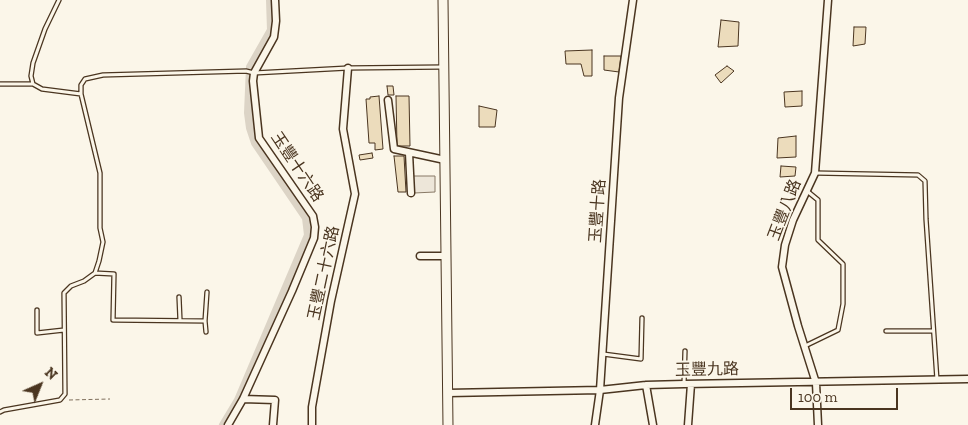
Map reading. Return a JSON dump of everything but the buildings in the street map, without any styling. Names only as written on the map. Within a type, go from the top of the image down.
[{"type":"main road","points":[[443,0],[448,425]]},
{"type":"street","name":"玉豐十六路","points":[[228,425],[243,398],[292,292],[314,238],[313,216],[259,138],[253,73],[274,37],[276,21],[275,0]]},
{"type":"street","name":"玉豐十路","points":[[595,425],[600,390],[619,98],[633,0]]},
{"type":"street","name":"玉豐八路","points":[[818,425],[816,383],[782,267],[785,245],[793,220],[815,172],[828,0]]},
{"type":"street","name":"玉豐二十六路","points":[[312,425],[312,407],[331,301],[355,194],[343,130],[348,68]]},
{"type":"street","points":[[388,100],[394,149],[445,160]]},
{"type":"street","points":[[409,153],[411,193]]},
{"type":"street","points":[[420,256],[446,256]]},
{"type":"street","name":"玉豐九路","points":[[448,393],[600,390],[646,385],[968,379]]},
{"type":"street","points":[[687,384],[688,425]]},
{"type":"street","points":[[646,385],[653,425]]},
{"type":"street","points":[[243,398],[275,400],[273,425]]},
{"type":"lane","points":[[33,84],[31,76],[38,49],[59,0]]},
{"type":"lane","points":[[95,273],[103,242],[100,228],[100,174],[81,94],[85,79],[103,75],[246,71],[253,73],[348,68],[444,67]]},
{"type":"lane","points":[[0,84],[33,84],[42,89],[81,94]]},
{"type":"lane","points":[[815,172],[918,175],[925,181],[937,380]]},
{"type":"lane","points":[[804,347],[838,330],[843,304],[843,264],[818,240],[818,200],[806,191]]},
{"type":"lane","points":[[0,412],[60,400],[65,394],[64,293],[71,286],[84,281],[95,273],[114,274],[112,320],[205,320]]},
{"type":"lane","points":[[206,332],[207,292]]},
{"type":"lane","points":[[179,297],[180,320]]},
{"type":"lane","points":[[37,310],[37,333],[64,330]]},
{"type":"lane","points":[[602,354],[641,359],[642,318]]},
{"type":"lane","points":[[886,331],[933,331]]},
{"type":"lane","points":[[685,351],[687,384]]},
{"type":"path","points":[[60,400],[110,398]]},
{"type":"shaded area","points":[[413,176],[435,176],[435,192],[414,193]]},
{"type":"waterway","points":[[223,425],[238,400],[308,235],[306,218],[255,143],[250,128],[248,113],[250,67],[271,30],[270,0]]}]
